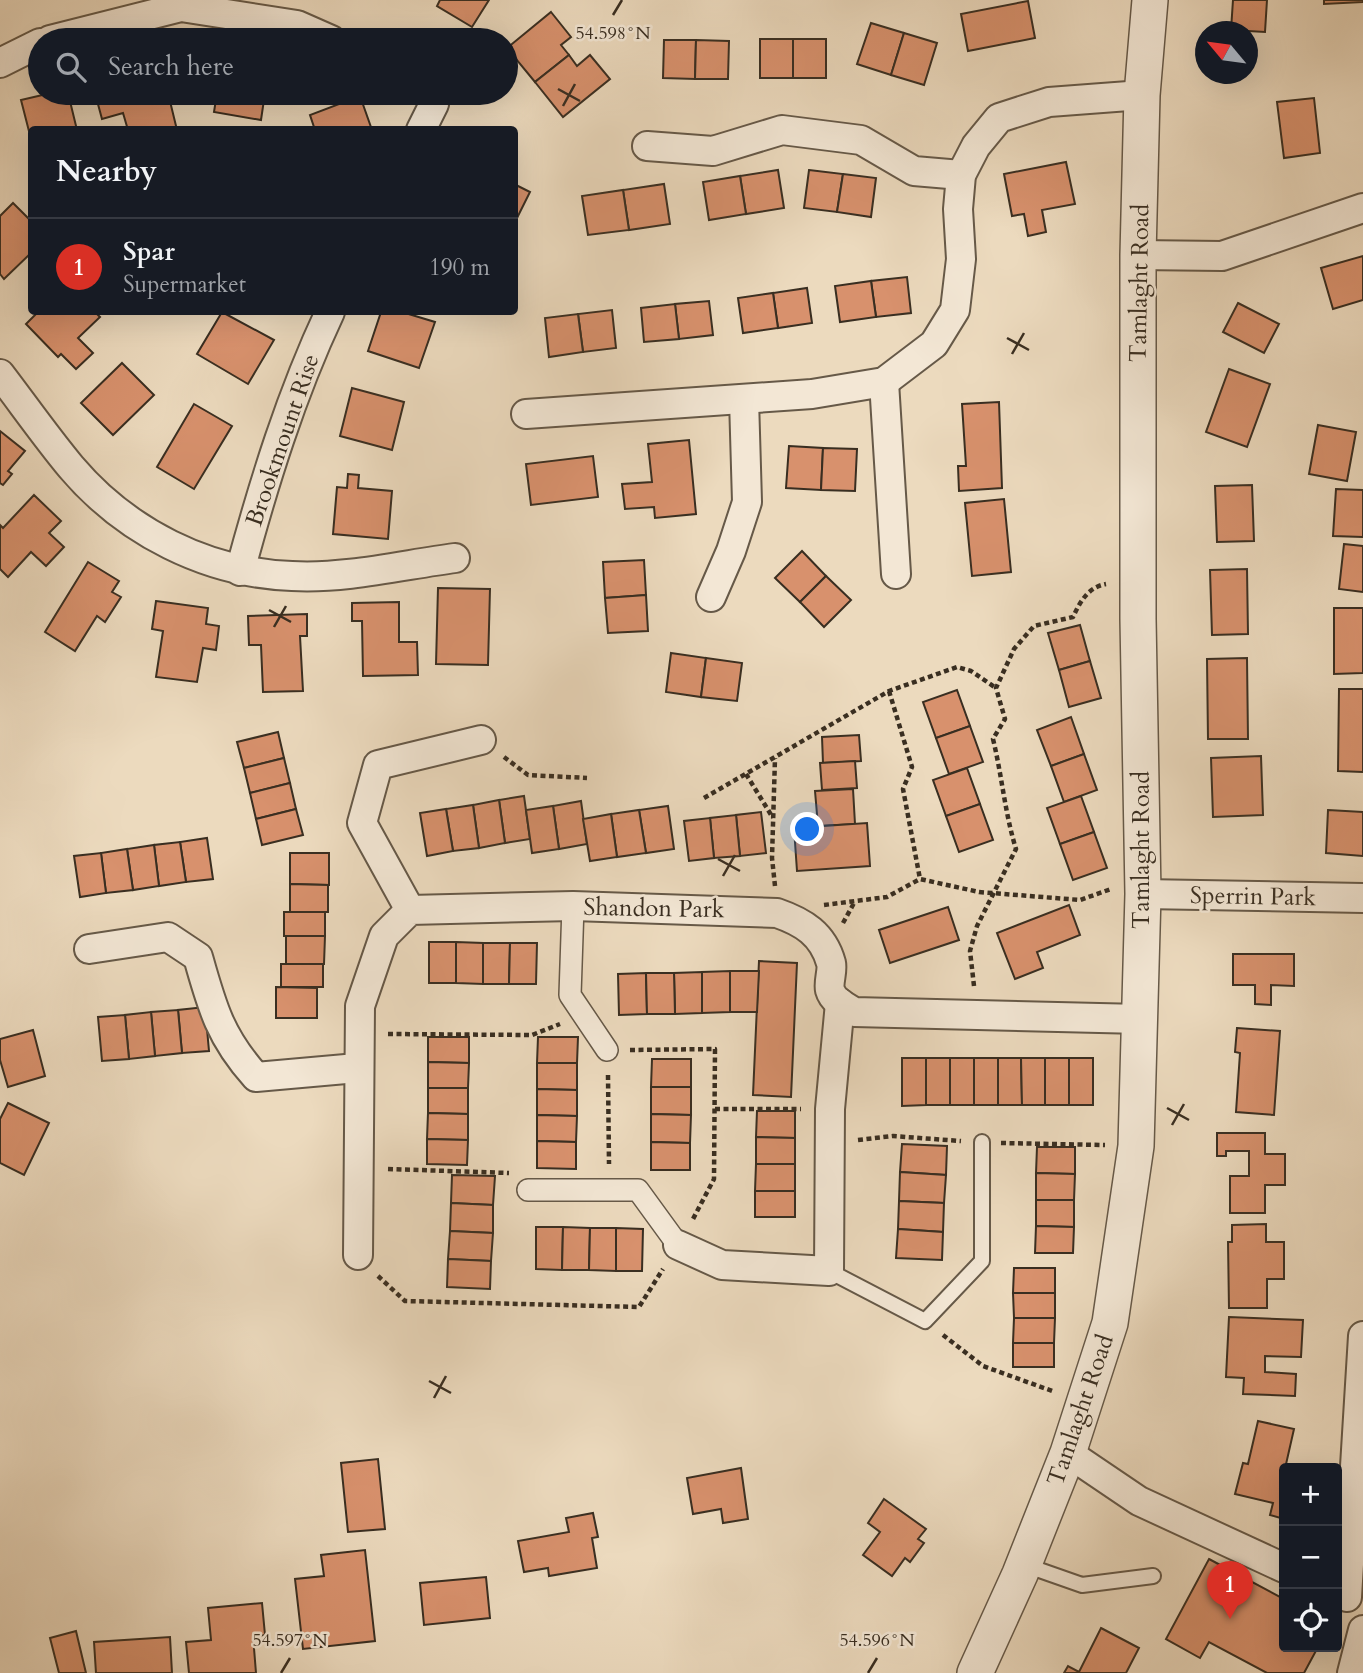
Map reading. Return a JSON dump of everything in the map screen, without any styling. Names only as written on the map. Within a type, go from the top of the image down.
[{"type":"street","name":"Tamlaght Road","points":[[975,1673],[1024,1564],[1068,1453],[1110,1323],[1136,1146],[1143,894],[1138,578],[1138,255],[1142,95],[1150,0]]},
{"type":"street","points":[[98,28],[181,7],[304,28]]},
{"type":"street","points":[[0,64],[28,49]]},
{"type":"street","points":[[526,414],[812,394],[884,382],[934,344],[955,310],[961,259],[958,209],[961,175],[976,146],[999,118],[1049,102],[1142,95]]},
{"type":"street","points":[[423,126],[434,105]]},
{"type":"street","points":[[646,146],[713,151],[782,130],[860,140],[914,171],[961,175]]},
{"type":"street","points":[[1138,255],[1222,256],[1363,208]]},
{"type":"street","name":"Brookmount Rise","points":[[240,571],[258,506],[303,371],[329,315]]},
{"type":"street","points":[[0,374],[72,468],[136,527],[182,552],[240,571],[294,576],[455,558]]},
{"type":"street","points":[[884,382],[895,575]]},
{"type":"street","points":[[711,597],[731,551],[747,502],[744,399]]},
{"type":"street","points":[[358,1255],[357,1068],[360,1006],[384,936],[410,910],[362,823],[378,765],[481,740]]},
{"type":"street","name":"Sperrin Park","points":[[1143,894],[1363,898]]},
{"type":"street","points":[[573,906],[570,995],[607,1050]]},
{"type":"street","name":"Shandon Park","points":[[410,910],[573,906],[777,913],[804,923]]},
{"type":"street","points":[[804,923],[819,938],[831,964],[830,991],[840,1003],[854,1012],[1141,1019]]},
{"type":"street","points":[[89,949],[168,937],[198,957],[214,1013],[232,1051],[256,1077],[357,1068]]},
{"type":"street","points":[[528,1190],[638,1190],[678,1245],[722,1265],[829,1270],[830,1109],[840,1003]]},
{"type":"street","points":[[1349,1598],[1363,1336]]},
{"type":"street","points":[[1068,1453],[1139,1501],[1279,1566]]},
{"type":"street","points":[[1352,1673],[1363,1630]]},
{"type":"lane","points":[[829,1270],[925,1321],[982,1261],[982,1142]]},
{"type":"lane","points":[[1024,1564],[1082,1585],[1153,1576]]},
{"type":"path","points":[[978,1016],[970,951],[977,926],[1016,849],[1008,821],[1006,789],[993,739],[1004,719],[996,688],[1014,649],[1034,626],[1073,617],[1082,598],[1099,585],[1138,578]]},
{"type":"path","points":[[704,798],[889,691],[957,667],[971,671],[996,688]]},
{"type":"path","points":[[889,691],[912,766],[903,789],[920,879]]},
{"type":"path","points":[[481,740],[528,775],[587,778]]},
{"type":"path","points":[[775,757],[772,858],[777,913]]},
{"type":"path","points":[[746,774],[773,819]]},
{"type":"path","points":[[804,923],[813,906],[887,897],[920,879],[994,893],[1080,900],[1116,888],[1143,894]]},
{"type":"path","points":[[359,1034],[532,1035],[584,1016]]},
{"type":"path","points":[[358,1255],[405,1301],[639,1307],[678,1245],[714,1179],[715,1049],[607,1050],[609,1190]]},
{"type":"path","points":[[715,1109],[830,1109]]},
{"type":"path","points":[[893,1136],[982,1142],[1136,1146]]},
{"type":"path","points":[[359,1168],[510,1173],[528,1190]]},
{"type":"path","points":[[925,1321],[983,1366],[1042,1390],[1086,1398]]},
{"type":"building","points":[[440,0],[489,0],[472,27],[437,6]]},
{"type":"building","points":[[1233,0],[1267,0],[1265,32],[1258,32],[1258,21],[1232,21]]},
{"type":"building","points":[[1324,0],[1363,0],[1363,2],[1324,4]]},
{"type":"building","points":[[1028,1],[1035,38],[968,51],[961,14]]},
{"type":"building","points":[[551,12],[571,37],[561,45],[569,55],[535,82],[518,61],[518,39]]},
{"type":"building","points":[[871,23],[904,33],[891,75],[857,64]]},
{"type":"building","points":[[904,33],[937,43],[924,85],[891,75]]},
{"type":"building","points":[[760,39],[793,39],[793,78],[760,78]]},
{"type":"building","points":[[793,39],[826,39],[826,78],[793,78]]},
{"type":"building","points":[[664,40],[696,40],[695,79],[663,78]]},
{"type":"building","points":[[696,40],[729,41],[728,79],[695,79]]},
{"type":"building","points":[[569,55],[577,66],[590,55],[610,79],[563,117],[535,82]]},
{"type":"building","points":[[28,98],[28,105],[71,105],[76,126],[28,127],[21,100]]},
{"type":"building","points":[[1314,98],[1320,153],[1284,158],[1277,102]]},
{"type":"building","points":[[98,105],[171,105],[176,126],[127,126],[123,113],[102,119]]},
{"type":"building","points":[[215,105],[263,105],[261,120],[214,112]]},
{"type":"building","points":[[336,105],[363,105],[371,126],[314,126],[310,115]]},
{"type":"building","points":[[1066,162],[1075,204],[1042,210],[1046,232],[1028,236],[1024,214],[1012,216],[1004,174]]},
{"type":"building","points":[[778,170],[784,208],[746,214],[740,176]]},
{"type":"building","points":[[809,170],[843,174],[837,212],[804,208]]},
{"type":"building","points":[[843,174],[876,178],[871,217],[837,212]]},
{"type":"building","points":[[740,176],[746,214],[709,220],[703,182]]},
{"type":"building","points":[[664,184],[670,224],[629,230],[623,190]]},
{"type":"building","points":[[518,186],[530,192],[518,216]]},
{"type":"building","points":[[623,190],[629,230],[588,235],[582,196]]},
{"type":"building","points":[[13,203],[28,218],[28,256],[4,279],[0,274],[0,216]]},
{"type":"building","points":[[1363,256],[1363,300],[1333,309],[1321,268]]},
{"type":"building","points":[[907,277],[911,313],[876,317],[871,281]]},
{"type":"building","points":[[871,281],[876,317],[840,322],[835,286]]},
{"type":"building","points":[[807,288],[812,323],[778,328],[773,293]]},
{"type":"building","points":[[773,293],[778,328],[743,333],[738,298]]},
{"type":"building","points":[[709,301],[713,335],[679,339],[675,304]]},
{"type":"building","points":[[1238,303],[1279,324],[1264,353],[1223,332]]},
{"type":"building","points":[[675,304],[679,339],[644,342],[641,308]]},
{"type":"building","points":[[612,310],[616,348],[583,352],[578,314]]},
{"type":"building","points":[[578,314],[583,352],[549,357],[545,318]]},
{"type":"building","points":[[35,315],[100,317],[78,338],[93,353],[76,369],[61,354],[58,357],[26,324]]},
{"type":"building","points":[[220,315],[228,315],[274,340],[248,384],[197,354]]},
{"type":"building","points":[[380,315],[412,315],[435,322],[419,368],[368,351]]},
{"type":"building","points":[[122,363],[154,395],[113,435],[81,403]]},
{"type":"building","points":[[1229,369],[1270,384],[1247,447],[1206,432]]},
{"type":"building","points":[[352,388],[404,402],[392,450],[340,436]]},
{"type":"building","points":[[999,402],[1002,488],[959,491],[958,466],[966,466],[962,404]]},
{"type":"building","points":[[194,404],[232,426],[194,489],[157,467]]},
{"type":"building","points":[[1318,425],[1356,432],[1347,481],[1309,474]]},
{"type":"building","points":[[0,431],[25,451],[8,471],[12,474],[3,485],[0,483]]},
{"type":"building","points":[[689,440],[696,514],[655,518],[654,507],[625,509],[622,484],[652,482],[648,444]]},
{"type":"building","points":[[789,446],[823,448],[821,490],[786,488]]},
{"type":"building","points":[[823,448],[857,449],[855,491],[821,490]]},
{"type":"building","points":[[593,456],[598,497],[531,505],[526,464]]},
{"type":"building","points":[[348,474],[359,475],[358,488],[392,491],[388,539],[333,534],[337,487],[347,488]]},
{"type":"building","points":[[1252,485],[1254,541],[1217,542],[1215,486]]},
{"type":"building","points":[[1336,489],[1363,490],[1363,537],[1333,536]]},
{"type":"building","points":[[34,495],[61,521],[49,533],[64,547],[46,566],[31,552],[8,577],[0,569],[0,525],[3,528]]},
{"type":"building","points":[[1004,499],[1011,572],[972,576],[965,503]]},
{"type":"building","points":[[1344,544],[1363,546],[1363,592],[1339,589]]},
{"type":"building","points":[[802,551],[826,576],[800,602],[775,578]]},
{"type":"building","points":[[644,560],[646,595],[605,598],[603,562]]},
{"type":"building","points":[[88,562],[119,581],[112,592],[121,597],[105,622],[97,616],[75,651],[45,632]]},
{"type":"building","points":[[1247,569],[1248,634],[1212,635],[1210,570]]},
{"type":"building","points":[[826,576],[851,600],[824,627],[800,602]]},
{"type":"building","points":[[438,588],[490,589],[488,665],[436,664]]},
{"type":"building","points":[[646,595],[648,631],[608,633],[605,598]]},
{"type":"building","points":[[156,601],[208,608],[206,624],[219,626],[216,650],[203,648],[197,682],[156,677],[163,631],[152,629]]},
{"type":"building","points":[[399,602],[399,642],[417,642],[418,675],[363,676],[362,621],[352,621],[352,603]]},
{"type":"building","points":[[1334,608],[1363,608],[1363,673],[1334,674]]},
{"type":"building","points":[[307,614],[307,636],[300,636],[303,691],[263,692],[261,645],[249,645],[248,616]]},
{"type":"building","points":[[1080,625],[1090,661],[1059,670],[1048,633]]},
{"type":"building","points":[[671,653],[706,658],[701,697],[666,692]]},
{"type":"building","points":[[706,658],[742,663],[737,701],[701,697]]},
{"type":"building","points":[[1247,658],[1248,739],[1208,739],[1207,659]]},
{"type":"building","points":[[1090,661],[1101,698],[1069,707],[1059,670]]},
{"type":"building","points":[[1339,689],[1363,689],[1363,772],[1338,771]]},
{"type":"building","points":[[957,690],[970,726],[936,738],[923,702]]},
{"type":"building","points":[[1071,717],[1084,754],[1051,766],[1037,730]]},
{"type":"building","points":[[970,726],[983,762],[949,774],[936,738]]},
{"type":"building","points":[[278,732],[284,758],[244,768],[237,742]]},
{"type":"building","points":[[859,735],[861,761],[823,763],[822,737]]},
{"type":"building","points":[[1084,754],[1097,790],[1064,802],[1051,766]]},
{"type":"building","points":[[1261,756],[1263,815],[1213,817],[1211,758]]},
{"type":"building","points":[[284,758],[290,783],[250,793],[244,768]]},
{"type":"building","points":[[855,761],[857,788],[822,790],[820,763]]},
{"type":"building","points":[[967,768],[980,804],[946,816],[933,780]]},
{"type":"building","points":[[290,783],[296,809],[256,819],[250,793]]},
{"type":"building","points":[[853,789],[855,824],[818,826],[815,791]]},
{"type":"building","points":[[524,796],[530,839],[505,843],[499,800]]},
{"type":"building","points":[[1081,796],[1094,832],[1060,844],[1047,808]]},
{"type":"building","points":[[499,800],[505,843],[479,848],[473,805]]},
{"type":"building","points":[[581,801],[587,844],[559,849],[553,806]]},
{"type":"building","points":[[980,804],[993,840],[959,852],[946,816]]},
{"type":"building","points":[[473,805],[479,848],[453,851],[446,809]]},
{"type":"building","points":[[553,806],[559,849],[532,853],[526,810]]},
{"type":"building","points":[[668,806],[674,849],[646,853],[639,810]]},
{"type":"building","points":[[296,809],[303,835],[262,845],[256,819]]},
{"type":"building","points":[[446,809],[453,851],[427,856],[420,813]]},
{"type":"building","points":[[639,810],[646,853],[617,857],[611,814]]},
{"type":"building","points":[[1328,810],[1363,812],[1363,856],[1326,853]]},
{"type":"building","points":[[761,812],[766,853],[740,856],[736,815]]},
{"type":"building","points":[[611,814],[617,857],[590,861],[583,819]]},
{"type":"building","points":[[736,815],[740,856],[714,858],[710,818]]},
{"type":"building","points":[[710,818],[714,858],[689,861],[684,821]]},
{"type":"building","points":[[867,823],[870,866],[797,871],[794,828]]},
{"type":"building","points":[[1094,832],[1107,868],[1073,880],[1060,844]]},
{"type":"building","points":[[207,838],[213,879],[186,882],[180,842]]},
{"type":"building","points":[[180,842],[186,882],[159,886],[154,845]]},
{"type":"building","points":[[154,845],[159,886],[133,890],[127,849]]},
{"type":"building","points":[[127,849],[133,890],[106,893],[101,853]]},
{"type":"building","points":[[101,853],[106,893],[80,897],[74,856]]},
{"type":"building","points":[[290,853],[329,853],[329,885],[290,884]]},
{"type":"building","points":[[290,884],[328,885],[328,912],[290,912]]},
{"type":"building","points":[[1069,905],[1080,935],[1037,952],[1043,968],[1015,979],[997,933]]},
{"type":"building","points":[[948,907],[959,940],[890,963],[879,930]]},
{"type":"building","points":[[284,912],[325,912],[325,936],[284,936]]},
{"type":"building","points":[[286,936],[325,936],[324,964],[286,964]]},
{"type":"building","points":[[429,942],[456,942],[456,983],[429,983]]},
{"type":"building","points":[[456,942],[483,943],[483,984],[456,983]]},
{"type":"building","points":[[483,943],[510,943],[509,984],[483,984]]},
{"type":"building","points":[[510,943],[537,943],[536,984],[509,984]]},
{"type":"building","points":[[1233,954],[1294,954],[1294,986],[1271,985],[1271,1005],[1255,1004],[1255,985],[1233,985]]},
{"type":"building","points":[[759,961],[797,963],[791,1097],[753,1095]]},
{"type":"building","points":[[281,964],[323,964],[323,987],[281,987]]},
{"type":"building","points":[[730,971],[730,1012],[702,1013],[702,972]]},
{"type":"building","points":[[730,971],[759,971],[757,1012],[730,1012]]},
{"type":"building","points":[[702,972],[702,1013],[675,1014],[674,973]]},
{"type":"building","points":[[646,973],[647,1014],[619,1015],[618,974]]},
{"type":"building","points":[[646,973],[674,973],[675,1014],[647,1014]]},
{"type":"building","points":[[276,987],[317,988],[317,1018],[276,1018]]},
{"type":"building","points":[[205,1007],[209,1051],[182,1053],[178,1010]]},
{"type":"building","points":[[178,1010],[182,1053],[155,1056],[151,1012]]},
{"type":"building","points":[[151,1012],[155,1056],[129,1059],[125,1015]]},
{"type":"building","points":[[125,1015],[129,1059],[102,1061],[98,1017]]},
{"type":"building","points":[[1237,1028],[1280,1031],[1274,1115],[1236,1112],[1240,1053],[1235,1052]]},
{"type":"building","points":[[33,1030],[45,1076],[8,1087],[0,1060],[0,1039]]},
{"type":"building","points":[[428,1037],[469,1037],[469,1063],[428,1062]]},
{"type":"building","points":[[538,1037],[578,1037],[577,1063],[537,1063]]},
{"type":"building","points":[[902,1058],[926,1058],[926,1105],[902,1106]]},
{"type":"building","points":[[926,1058],[950,1058],[950,1105],[926,1105]]},
{"type":"building","points":[[950,1058],[974,1058],[974,1105],[950,1105]]},
{"type":"building","points":[[974,1058],[998,1058],[998,1105],[974,1105]]},
{"type":"building","points":[[998,1058],[1021,1058],[1022,1105],[998,1105]]},
{"type":"building","points":[[1021,1058],[1045,1058],[1045,1105],[1022,1105]]},
{"type":"building","points":[[1045,1058],[1069,1058],[1069,1105],[1045,1105]]},
{"type":"building","points":[[1069,1058],[1093,1058],[1093,1105],[1069,1105]]},
{"type":"building","points":[[652,1059],[691,1059],[691,1087],[651,1087]]},
{"type":"building","points":[[428,1062],[469,1063],[468,1088],[428,1088]]},
{"type":"building","points":[[537,1063],[577,1063],[577,1090],[537,1089]]},
{"type":"building","points":[[651,1087],[691,1087],[691,1115],[651,1114]]},
{"type":"building","points":[[428,1088],[468,1088],[468,1114],[428,1113]]},
{"type":"building","points":[[537,1089],[577,1090],[577,1116],[537,1115]]},
{"type":"building","points":[[8,1103],[49,1123],[24,1175],[0,1163],[0,1119]]},
{"type":"building","points":[[757,1111],[795,1111],[795,1138],[756,1137]]},
{"type":"building","points":[[428,1113],[468,1114],[468,1140],[427,1139]]},
{"type":"building","points":[[651,1114],[691,1115],[690,1143],[651,1142]]},
{"type":"building","points":[[537,1115],[577,1116],[576,1142],[537,1141]]},
{"type":"building","points":[[1217,1133],[1265,1133],[1265,1154],[1285,1154],[1285,1185],[1265,1185],[1265,1213],[1230,1213],[1230,1176],[1249,1176],[1249,1151],[1226,1151],[1226,1156],[1217,1156]]},
{"type":"building","points":[[756,1137],[795,1138],[795,1164],[756,1164]]},
{"type":"building","points":[[427,1139],[468,1140],[467,1165],[427,1164]]},
{"type":"building","points":[[537,1141],[576,1142],[576,1169],[537,1168]]},
{"type":"building","points":[[651,1142],[690,1143],[690,1170],[651,1170]]},
{"type":"building","points":[[902,1144],[947,1146],[946,1175],[900,1172]]},
{"type":"building","points":[[1037,1147],[1075,1147],[1075,1174],[1036,1173]]},
{"type":"building","points":[[756,1164],[795,1164],[795,1191],[755,1191]]},
{"type":"building","points":[[900,1172],[946,1175],[944,1203],[899,1201]]},
{"type":"building","points":[[1036,1173],[1075,1174],[1074,1200],[1036,1200]]},
{"type":"building","points":[[452,1175],[495,1176],[493,1205],[451,1203]]},
{"type":"building","points":[[755,1191],[795,1191],[795,1217],[755,1217]]},
{"type":"building","points":[[1036,1200],[1074,1200],[1074,1227],[1036,1226]]},
{"type":"building","points":[[899,1201],[944,1203],[943,1232],[898,1229]]},
{"type":"building","points":[[451,1203],[493,1205],[493,1233],[450,1231]]},
{"type":"building","points":[[1266,1224],[1266,1242],[1284,1242],[1284,1279],[1267,1279],[1267,1308],[1229,1308],[1228,1242],[1232,1242],[1232,1225]]},
{"type":"building","points":[[1036,1226],[1074,1227],[1073,1253],[1035,1253]]},
{"type":"building","points":[[536,1227],[563,1227],[562,1270],[536,1269]]},
{"type":"building","points":[[563,1227],[590,1228],[589,1270],[562,1270]]},
{"type":"building","points":[[590,1228],[616,1228],[616,1271],[589,1270]]},
{"type":"building","points":[[616,1228],[643,1229],[642,1271],[616,1271]]},
{"type":"building","points":[[898,1229],[943,1232],[942,1260],[896,1258]]},
{"type":"building","points":[[450,1231],[493,1233],[491,1261],[448,1259]]},
{"type":"building","points":[[448,1259],[491,1261],[490,1289],[447,1287]]},
{"type":"building","points":[[1014,1268],[1055,1268],[1055,1293],[1013,1293]]},
{"type":"building","points":[[1013,1293],[1055,1293],[1055,1318],[1014,1318]]},
{"type":"building","points":[[1229,1317],[1303,1320],[1301,1357],[1265,1356],[1265,1372],[1296,1374],[1295,1396],[1243,1394],[1244,1378],[1226,1377]]},
{"type":"building","points":[[1014,1318],[1055,1318],[1054,1343],[1013,1343]]},
{"type":"building","points":[[1013,1343],[1054,1343],[1054,1367],[1013,1367]]},
{"type":"building","points":[[1258,1421],[1294,1429],[1286,1463],[1279,1463],[1279,1518],[1270,1515],[1273,1503],[1235,1494],[1243,1463],[1248,1464]]},
{"type":"building","points":[[378,1459],[385,1529],[348,1532],[341,1463]]},
{"type":"building","points":[[741,1468],[748,1519],[723,1523],[721,1509],[693,1514],[687,1478]]},
{"type":"building","points":[[884,1499],[926,1529],[918,1539],[924,1543],[910,1562],[905,1558],[892,1576],[863,1555],[880,1532],[868,1523]]},
{"type":"building","points":[[593,1513],[598,1537],[592,1538],[597,1568],[549,1576],[548,1568],[524,1572],[518,1541],[569,1532],[566,1518]]},
{"type":"building","points":[[365,1550],[375,1641],[303,1649],[295,1579],[324,1576],[321,1555]]},
{"type":"building","points":[[1209,1559],[1279,1596],[1279,1652],[1315,1652],[1304,1673],[1267,1673],[1209,1642],[1200,1658],[1166,1639]]},
{"type":"building","points":[[486,1577],[490,1618],[424,1625],[420,1583]]},
{"type":"building","points":[[262,1603],[265,1635],[253,1636],[256,1673],[189,1673],[186,1642],[211,1640],[208,1608]]},
{"type":"building","points":[[1101,1628],[1139,1648],[1126,1673],[1064,1673],[1068,1666],[1079,1672]]},
{"type":"building","points":[[76,1631],[86,1673],[59,1673],[50,1638]]},
{"type":"building","points":[[170,1637],[172,1673],[96,1673],[94,1642]]},
{"type":"place","name":"Spar","points":[[1230,1619]]}]
